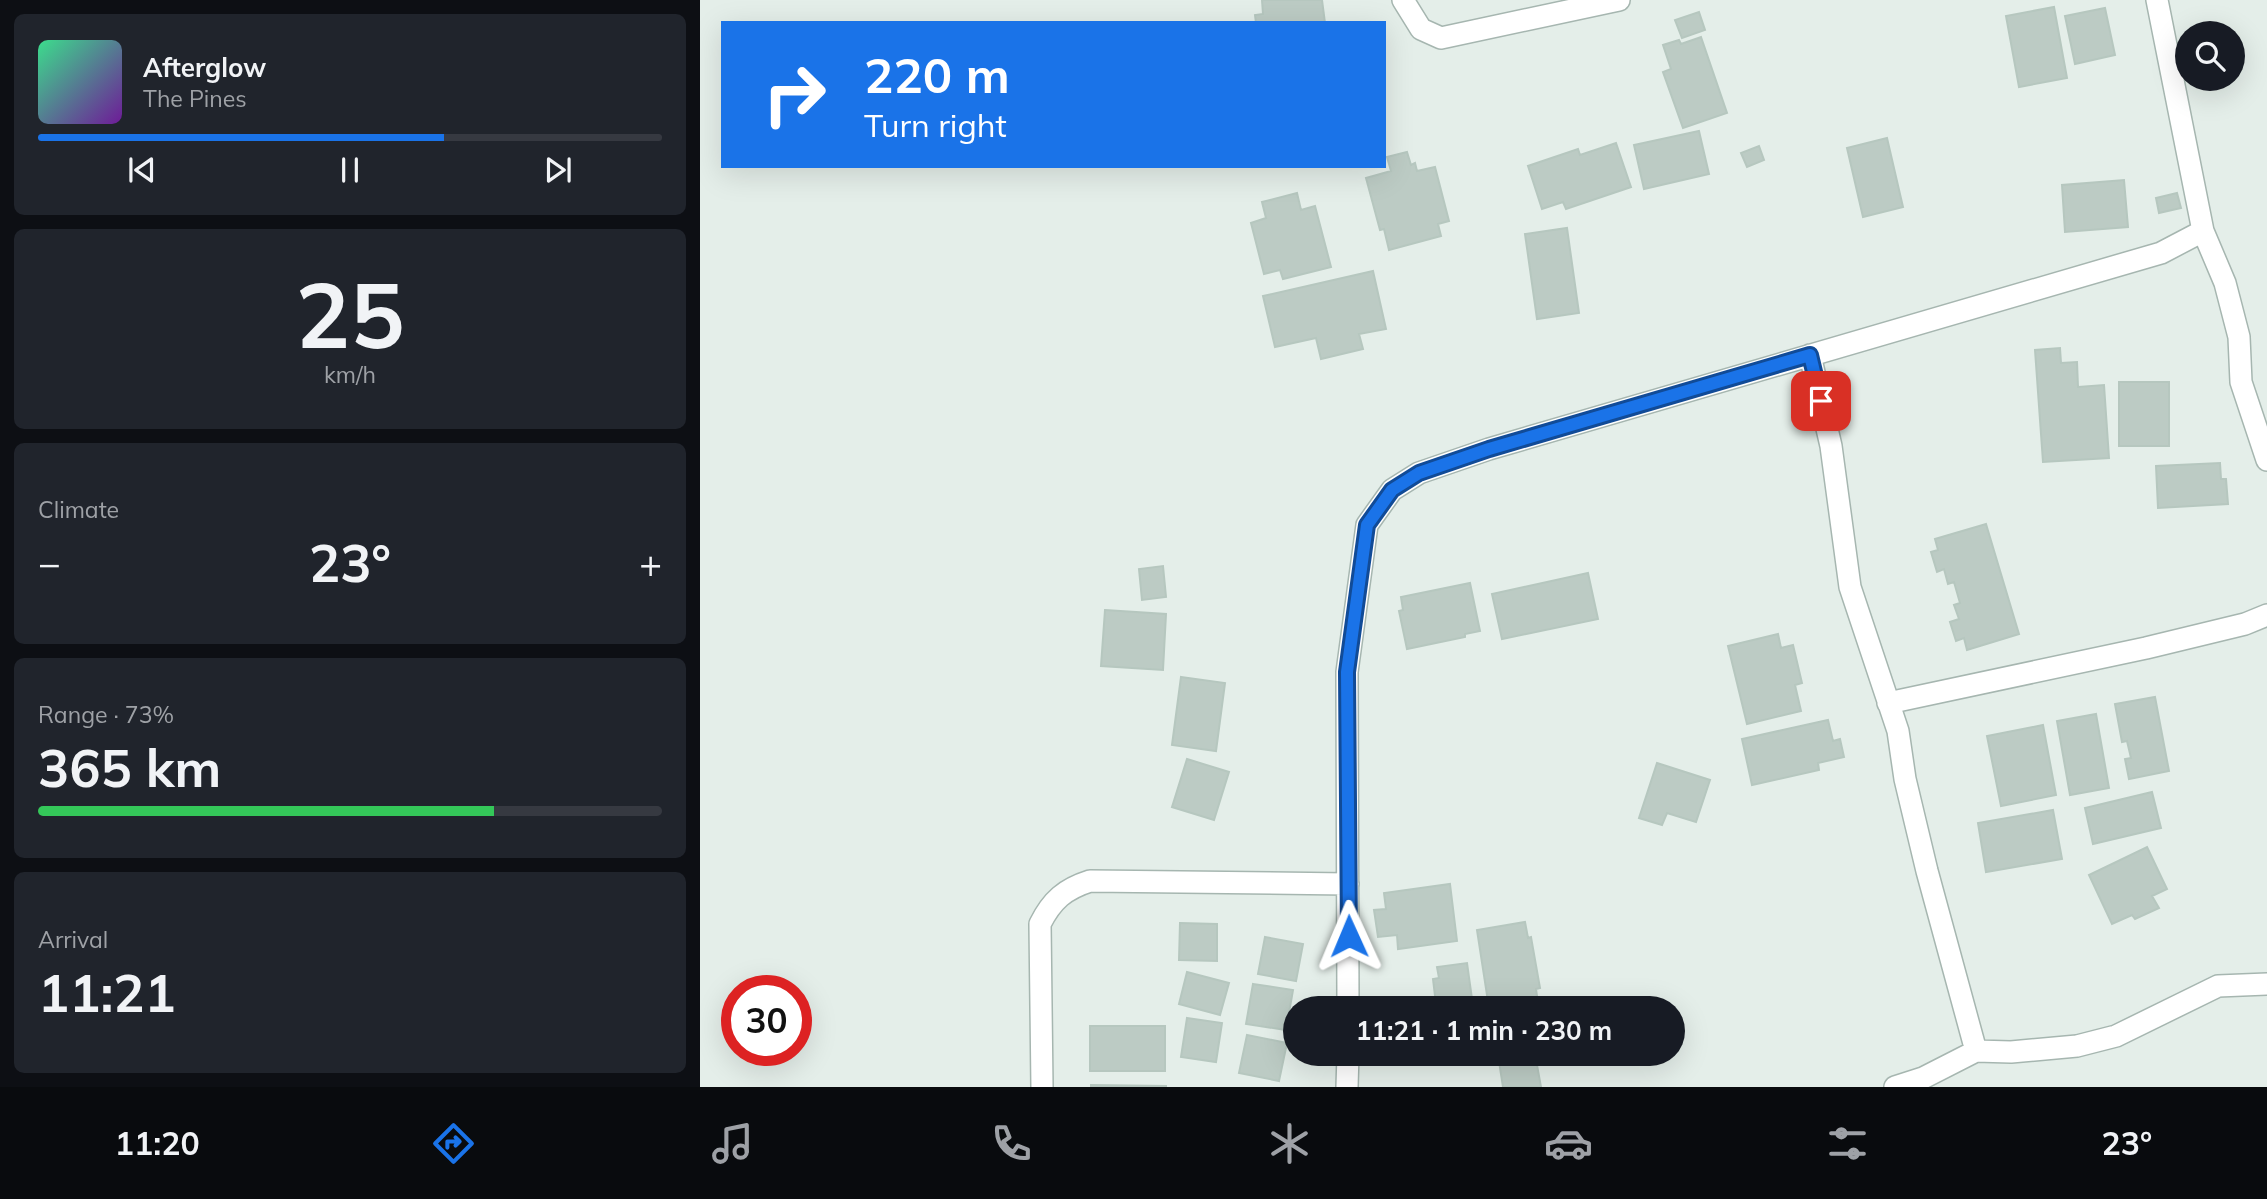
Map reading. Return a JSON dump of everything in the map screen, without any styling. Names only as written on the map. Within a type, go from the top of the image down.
[{"type":"street","points":[[1403,0],[1421,29],[1441,38],[1619,0]]},
{"type":"street","points":[[2157,0],[2203,231],[2225,283],[2239,337],[2241,382],[2267,460]]},
{"type":"street","points":[[1348,996],[1347,672],[1367,525],[1392,490],[1419,473],[1489,449],[2161,253],[2203,231]]},
{"type":"street","points":[[1810,355],[1831,446],[1850,587],[1898,731],[1905,779],[1927,871],[1976,1051]]},
{"type":"street","points":[[1888,703],[2146,648],[2245,624],[2267,615]]},
{"type":"street","points":[[1042,1087],[1040,924],[1050,904],[1070,887],[1090,881],[1348,884]]},
{"type":"street","points":[[1895,1087],[1923,1078],[1976,1051],[2041,1051],[2097,1041],[2116,1036],[2218,986],[2267,985]]},
{"type":"street","points":[[1347,1087],[1348,1066]]},
{"type":"building","points":[[1262,0],[1322,0],[1325,21],[1256,21],[1255,15],[1263,14]]},
{"type":"building","points":[[2054,7],[2067,78],[2019,87],[2006,16]]},
{"type":"building","points":[[2105,8],[2115,55],[2075,64],[2065,16]]},
{"type":"building","points":[[1699,12],[1705,30],[1682,38],[1675,20]]},
{"type":"building","points":[[1701,37],[1727,113],[1683,128],[1663,72],[1671,69],[1663,45],[1679,40],[1681,44]]},
{"type":"building","points":[[1699,131],[1709,174],[1644,189],[1634,145]]},
{"type":"building","points":[[1887,138],[1903,207],[1863,217],[1847,148]]},
{"type":"building","points":[[1616,143],[1631,187],[1566,209],[1563,202],[1542,209],[1528,166],[1578,149],[1580,155]]},
{"type":"building","points":[[1759,146],[1764,160],[1747,167],[1741,153]]},
{"type":"building","points":[[1407,152],[1411,165],[1415,163],[1417,171],[1435,167],[1449,221],[1438,224],[1441,236],[1389,250],[1384,229],[1380,230],[1366,178],[1391,171],[1387,157]]},
{"type":"building","points":[[2124,180],[2128,227],[2065,232],[2062,185]]},
{"type":"building","points":[[1297,193],[1301,210],[1315,206],[1331,267],[1283,279],[1280,270],[1264,274],[1251,223],[1266,218],[1262,202]]},
{"type":"building","points":[[2177,193],[2181,208],[2159,213],[2156,198]]},
{"type":"building","points":[[1567,228],[1579,313],[1537,319],[1525,234]]},
{"type":"building","points":[[1373,271],[1386,329],[1359,334],[1363,349],[1321,359],[1316,338],[1275,347],[1263,296]]},
{"type":"building","points":[[2060,348],[2061,363],[2077,362],[2078,387],[2104,385],[2109,458],[2043,462],[2035,350]]},
{"type":"building","points":[[2119,382],[2169,382],[2169,446],[2119,446]]},
{"type":"building","points":[[2220,463],[2221,479],[2226,479],[2228,504],[2158,508],[2156,466]]},
{"type":"building","points":[[1986,524],[2019,634],[1967,650],[1964,638],[1956,641],[1950,622],[1959,619],[1954,605],[1960,603],[1954,582],[1948,584],[1944,569],[1937,572],[1931,552],[1938,550],[1935,539]]},
{"type":"building","points":[[1163,566],[1166,597],[1142,600],[1139,569]]},
{"type":"building","points":[[1588,573],[1598,619],[1502,639],[1492,594]]},
{"type":"building","points":[[1470,583],[1480,631],[1465,634],[1465,637],[1407,649],[1399,611],[1403,610],[1401,597]]},
{"type":"building","points":[[1105,610],[1166,614],[1163,670],[1101,666]]},
{"type":"building","points":[[1778,634],[1781,648],[1793,645],[1802,683],[1795,685],[1801,711],[1747,724],[1728,646]]},
{"type":"building","points":[[1181,677],[1225,683],[1216,751],[1172,745]]},
{"type":"building","points":[[2155,697],[2169,771],[2129,779],[2125,759],[2131,758],[2127,741],[2122,742],[2115,704]]},
{"type":"building","points":[[2096,714],[2109,788],[2070,795],[2057,721]]},
{"type":"building","points":[[1828,720],[1833,741],[1840,739],[1844,757],[1818,763],[1819,770],[1752,785],[1742,739]]},
{"type":"building","points":[[2043,725],[2056,795],[2001,806],[1987,736]]},
{"type":"building","points":[[1187,759],[1229,772],[1214,820],[1172,807]]},
{"type":"building","points":[[1657,763],[1710,780],[1696,822],[1667,813],[1662,825],[1639,818]]},
{"type":"building","points":[[2152,792],[2161,828],[2093,844],[2085,808]]},
{"type":"building","points":[[2053,810],[2062,859],[1986,872],[1978,823]]},
{"type":"building","points":[[2147,847],[2167,889],[2152,896],[2159,908],[2135,919],[2132,915],[2112,924],[2089,875]]},
{"type":"building","points":[[1450,884],[1457,941],[1398,949],[1397,935],[1378,937],[1374,910],[1386,909],[1384,893]]},
{"type":"building","points":[[1525,922],[1528,938],[1531,937],[1540,988],[1536,989],[1537,996],[1487,996],[1477,930]]},
{"type":"building","points":[[1180,923],[1217,924],[1217,961],[1179,960]]},
{"type":"building","points":[[1265,937],[1303,944],[1296,981],[1258,974]]},
{"type":"building","points":[[1467,963],[1472,996],[1435,996],[1433,979],[1439,978],[1437,967]]},
{"type":"building","points":[[1187,972],[1229,983],[1220,1015],[1179,1004]]},
{"type":"building","points":[[1253,984],[1293,990],[1292,996],[1283,996],[1283,1030],[1246,1024]]},
{"type":"building","points":[[1187,1018],[1222,1023],[1216,1062],[1181,1057]]},
{"type":"building","points":[[1090,1026],[1165,1026],[1165,1071],[1090,1071]]},
{"type":"building","points":[[1247,1035],[1283,1042],[1279,1081],[1239,1073]]},
{"type":"building","points":[[1500,1066],[1537,1066],[1541,1087],[1503,1087]]},
{"type":"building","points":[[1166,1086],[1166,1087],[1091,1087]]},
{"type":"route","points":[[1349,936],[1347,672],[1367,525],[1392,490],[1419,473],[1489,449],[1810,355],[1821,401]]}]
